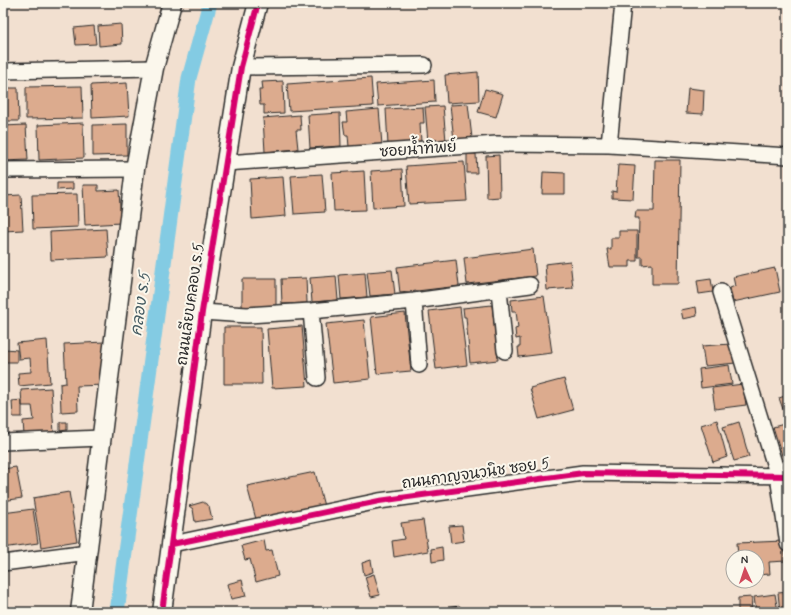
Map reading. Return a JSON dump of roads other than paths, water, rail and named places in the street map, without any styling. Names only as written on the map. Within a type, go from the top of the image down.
[{"type":"street","points":[[80,612],[135,169],[154,68],[172,3]]},
{"type":"street","name":"ถนนเลียบคลอง ร.5","points":[[162,612],[202,312],[241,67],[258,3]]},
{"type":"street","points":[[609,145],[623,3]]},
{"type":"street","points":[[241,67],[424,65]]},
{"type":"street","points":[[3,71],[154,68]]},
{"type":"street","name":"ซอยน้ำทิพย์","points":[[226,163],[497,144],[609,145],[788,156]]},
{"type":"street","points":[[3,170],[135,169]]},
{"type":"street","points":[[202,312],[247,315],[311,311],[414,301],[530,285]]},
{"type":"street","points":[[499,290],[505,351]]},
{"type":"street","points":[[721,292],[783,476],[788,544]]},
{"type":"street","points":[[414,301],[419,365]]},
{"type":"street","points":[[311,311],[317,378]]},
{"type":"street","points":[[3,442],[102,438]]},
{"type":"street","name":"ถนนกาญจนวนิช ซอย 5","points":[[172,544],[379,501],[583,473],[783,476]]},
{"type":"street","points":[[3,563],[88,552]]},
{"type":"waterway","name":"คลอง ร.5","points":[[117,612],[189,78],[210,3]]}]
